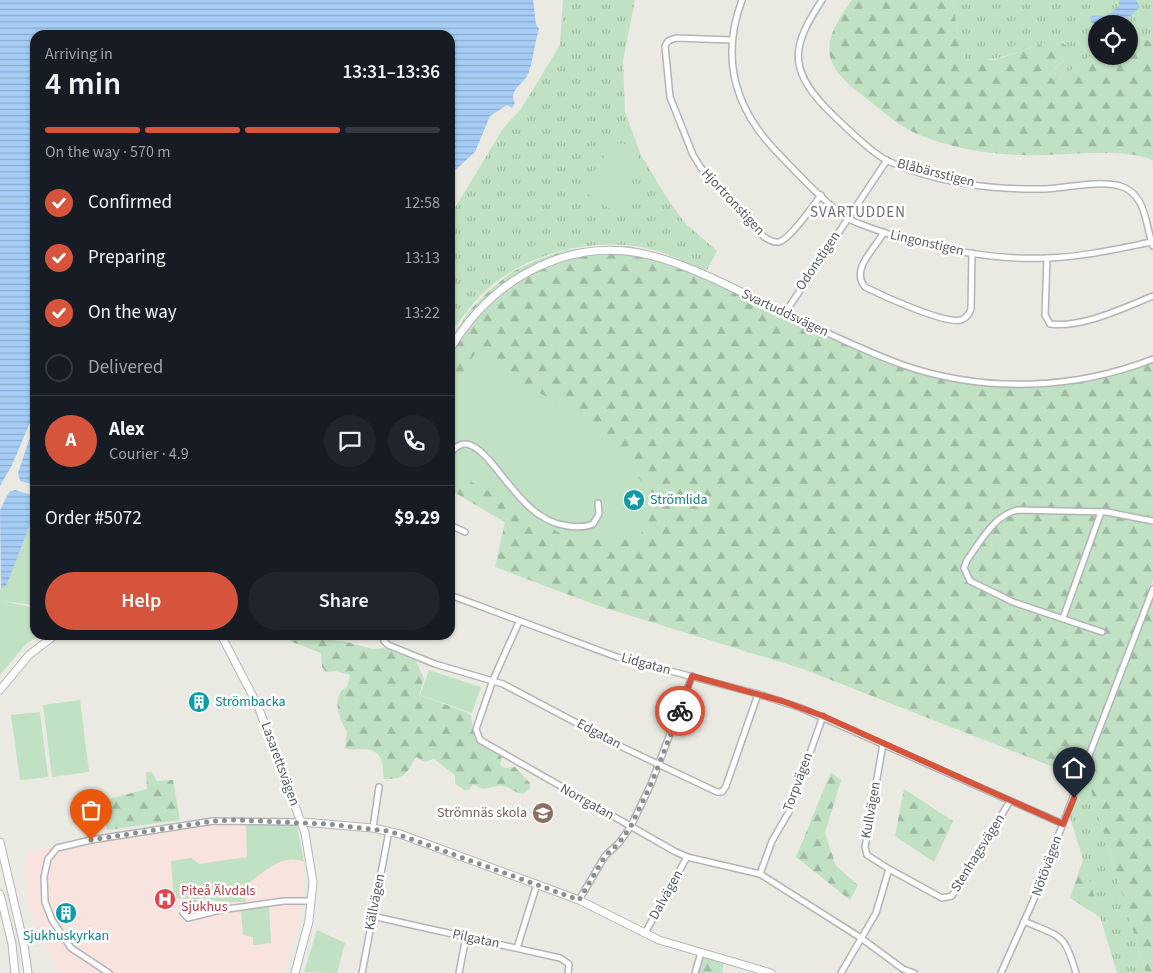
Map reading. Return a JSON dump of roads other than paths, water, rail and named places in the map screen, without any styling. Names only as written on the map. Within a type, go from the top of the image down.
[{"type":"street","name":"Lingonstigen","points":[[742,0],[732,40],[734,74],[749,118],[765,140],[847,218],[884,232],[972,253],[1047,258],[1152,244]]},
{"type":"street","name":"Blåbärsstigen","points":[[822,0],[799,40],[800,66],[805,79],[818,100],[837,119],[887,160],[940,178],[987,186],[1026,189],[1120,186],[1140,201],[1152,244]]},
{"type":"street","name":"Hjortronstigen","points":[[732,40],[676,38],[668,41],[666,46],[670,97],[693,154],[701,168],[764,237],[774,242],[780,242],[788,235],[821,195]]},
{"type":"street","name":"Odonstigen","points":[[785,313],[887,160]]},
{"type":"street","points":[[884,232],[860,269],[860,281],[865,288],[909,307],[952,319],[964,319],[968,316],[971,309],[972,253]]},
{"type":"street","name":"Svartuddsvägen","points":[[455,341],[473,315],[506,285],[532,270],[552,261],[589,252],[612,251],[659,258],[905,366],[947,377],[1006,384],[1057,383],[1112,373],[1153,359]]},
{"type":"street","points":[[1047,258],[1046,315],[1050,324],[1075,322],[1123,308],[1153,296]]},
{"type":"street","points":[[455,450],[460,445],[472,446],[496,468],[534,514],[558,524],[571,526],[593,524],[599,514],[598,503]]},
{"type":"street","points":[[1102,632],[1013,602],[970,582],[965,572],[965,564],[994,524],[1009,512],[1024,509],[1101,512],[1153,521]]},
{"type":"street","points":[[1063,618],[1101,512]]},
{"type":"street","points":[[455,527],[465,532]]},
{"type":"street","name":"Nötövägen","points":[[1001,973],[1024,922],[1063,824],[1153,588]]},
{"type":"street","name":"Lidgatan","points":[[455,597],[616,656],[758,694],[823,716],[1063,824]]},
{"type":"street","name":"Norrgatan","points":[[519,622],[493,680],[476,729],[480,740],[687,856],[760,874],[860,938],[903,969],[914,973]]},
{"type":"street","points":[[0,690],[29,655],[48,640]]},
{"type":"street","name":"Lasarettsvägen","points":[[224,640],[254,696],[302,822],[312,867],[311,901],[307,928],[295,973]]},
{"type":"street","name":"Edgatan","points":[[384,640],[388,645],[435,664],[493,680],[518,691],[711,791],[722,792],[726,786],[758,694]]},
{"type":"street","points":[[579,900],[605,856],[619,843],[631,826],[658,765],[692,676]]},
{"type":"street","name":"Torpvägen","points":[[760,874],[772,841],[790,810],[823,716]]},
{"type":"street","name":"Kullvägen","points":[[883,744],[865,847],[867,855],[889,869]]},
{"type":"street","points":[[373,828],[379,787]]},
{"type":"street","name":"Stenhagsvägen","points":[[889,869],[942,898],[952,896],[1010,801]]},
{"type":"street","points":[[109,973],[71,948],[52,920],[45,902],[44,877],[48,859],[57,848],[91,840],[213,821],[302,822],[389,831],[579,900],[645,933],[676,946],[770,973]]},
{"type":"street","name":"Källvägen","points":[[362,973],[389,831]]},
{"type":"street","points":[[0,842],[24,945],[28,973]]},
{"type":"street","name":"Dalvägen","points":[[645,933],[687,856]]},
{"type":"street","points":[[841,973],[876,913],[889,869]]},
{"type":"street","points":[[517,948],[536,884]]},
{"type":"street","points":[[0,894],[12,944],[15,973]]},
{"type":"street","points":[[220,910],[193,904],[188,905],[183,912],[188,918],[194,918],[220,910],[284,901],[311,901]]},
{"type":"street","name":"Pilgatan","points":[[372,916],[565,960],[569,964],[568,973]]},
{"type":"street","points":[[1024,922],[1062,939],[1068,946],[1076,973]]},
{"type":"street","points":[[459,973],[466,937]]},
{"type":"street","points":[[695,973],[701,953]]},
{"type":"water","points":[[0,0],[533,0],[536,24],[539,29],[529,72],[516,88],[513,95],[515,103],[512,108],[507,105],[490,116],[475,152],[455,170],[455,30],[30,30],[30,422],[12,465],[0,486]]},
{"type":"water","points":[[1119,0],[1136,0],[1140,7],[1131,15],[1107,15],[1119,6]]},
{"type":"water","points":[[30,437],[30,484],[20,481],[18,473]]},
{"type":"water","points":[[15,490],[30,494],[30,525],[6,586],[1,588],[0,510],[9,492]]},
{"type":"place","name":"Strömlida","points":[[634,500]]},
{"type":"place","name":"Strömbacka","points":[[199,702]]},
{"type":"place","name":"Strömnäs skola","points":[[543,813]]},
{"type":"place","name":"Piteå Älvdals Sjukhus","points":[[165,899]]},
{"type":"place","name":"Sjukhuskyrkan","points":[[66,913]]},
{"type":"district","name":"SVARTUDDEN","points":[[858,212]]}]
